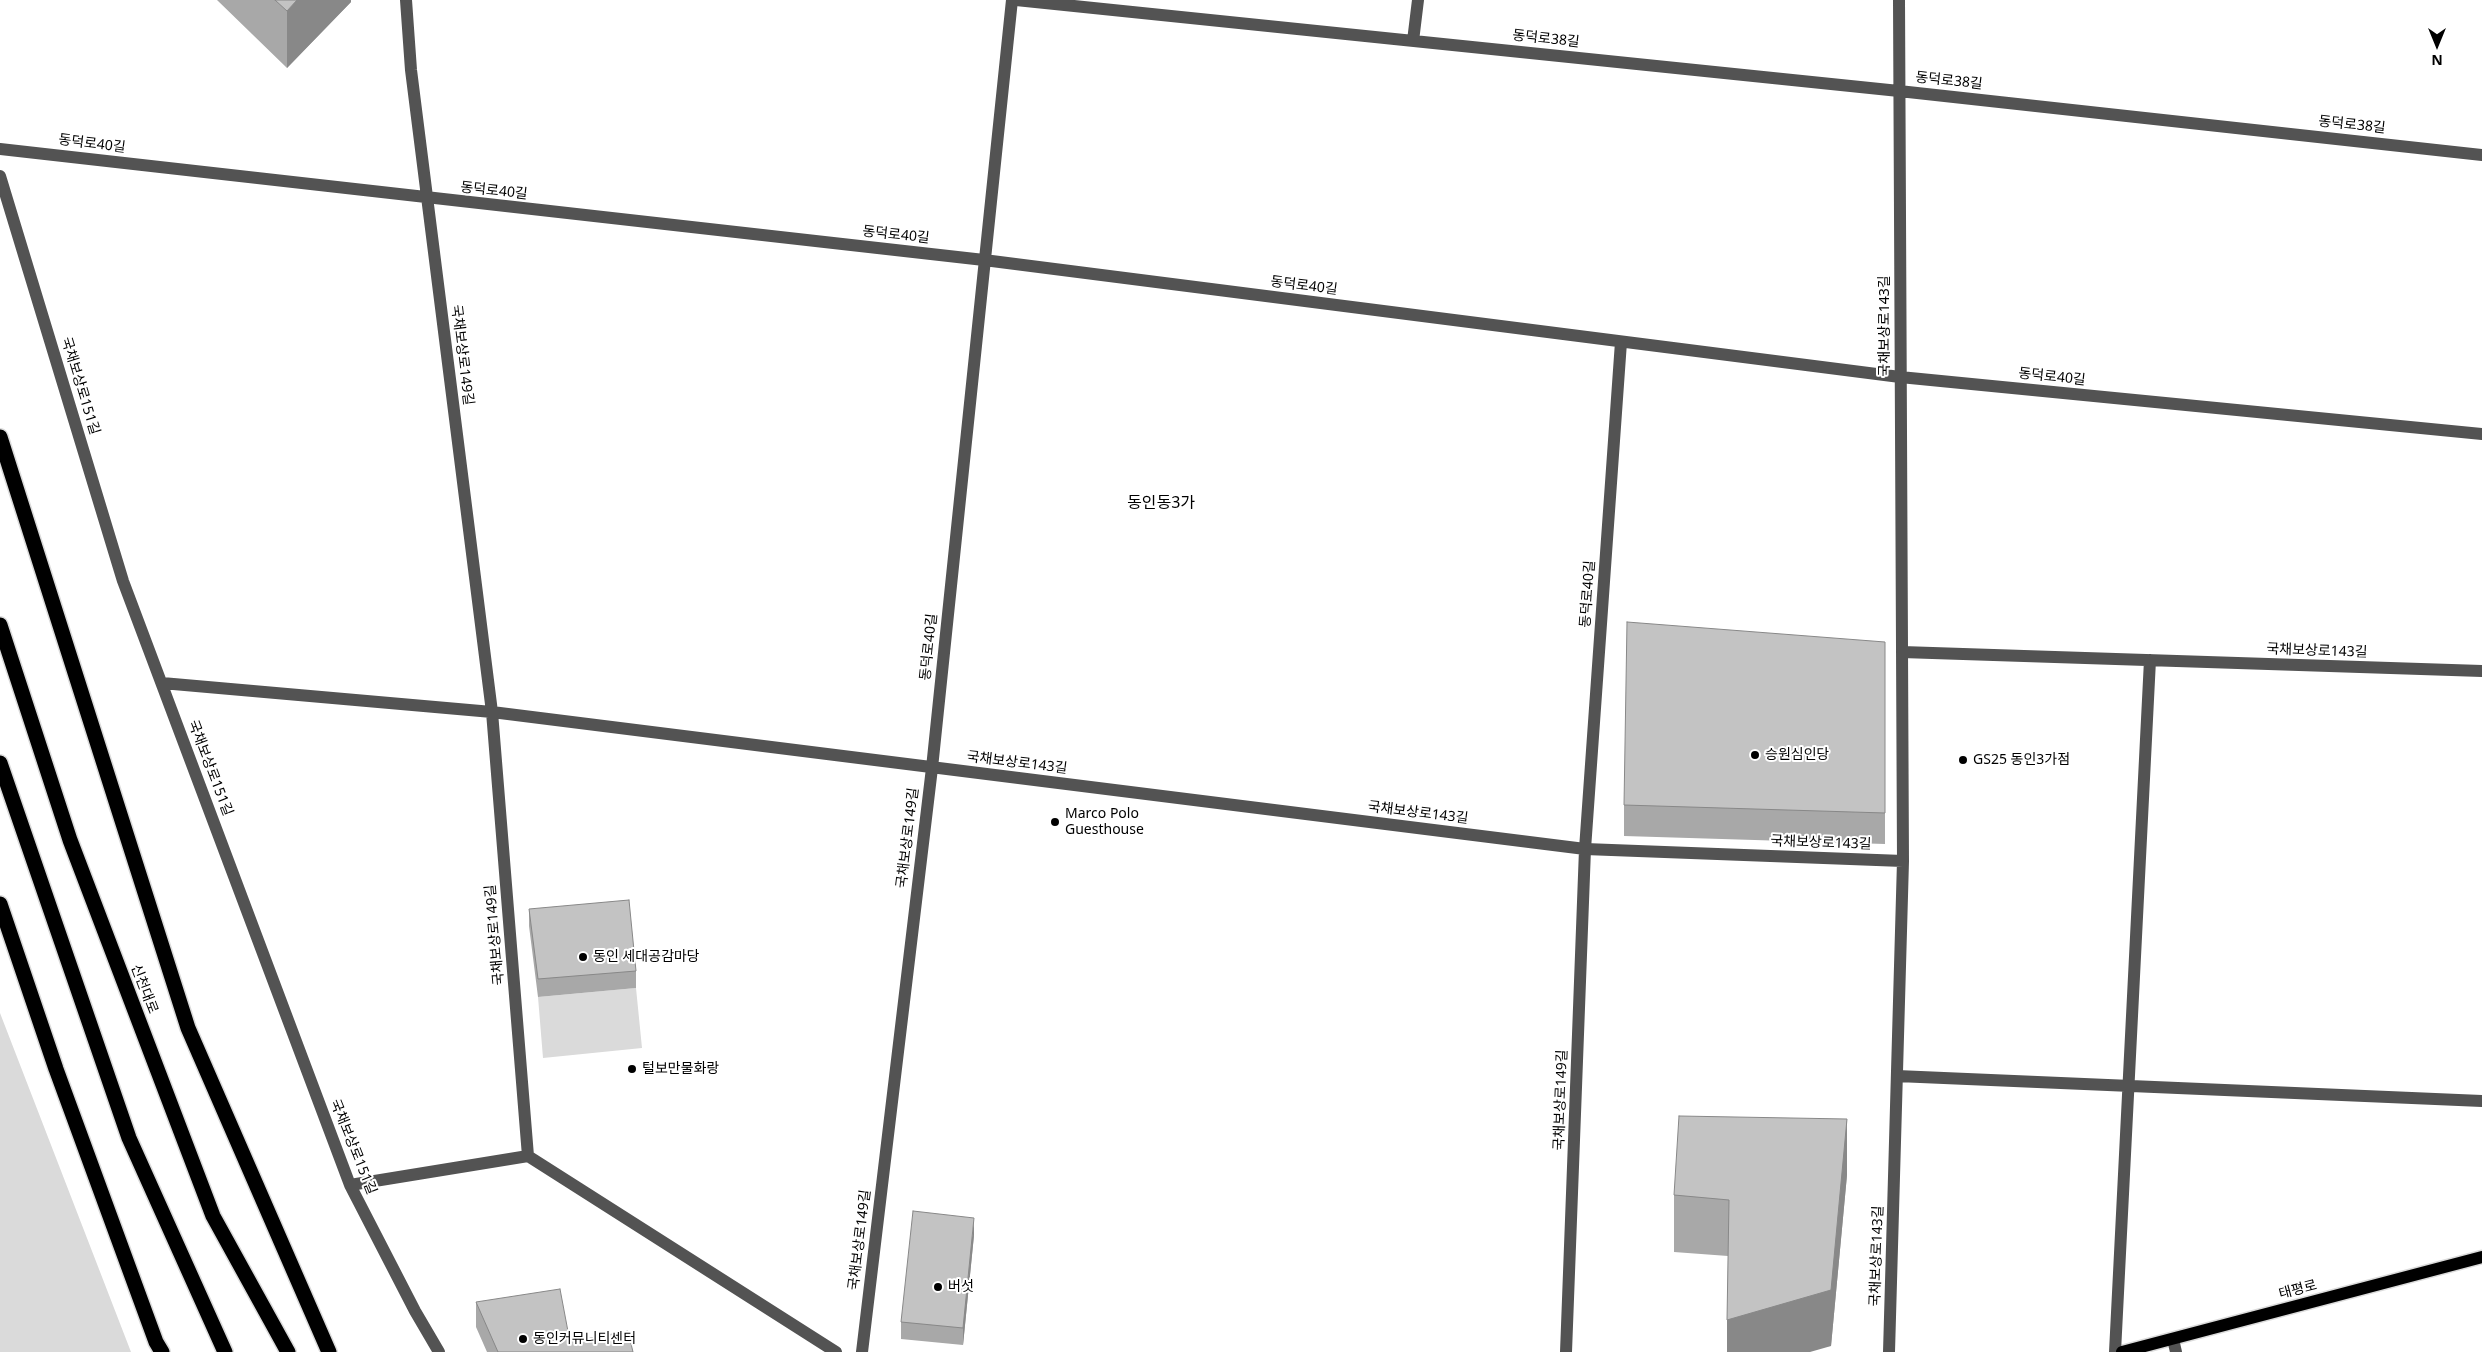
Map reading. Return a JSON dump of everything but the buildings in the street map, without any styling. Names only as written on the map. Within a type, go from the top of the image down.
[{"type":"highway","points":[[0,437],[188,1028],[329,1352]]},
{"type":"highway","name":"신천대로","points":[[0,625],[70,840],[213,1216],[288,1352]]},
{"type":"highway","points":[[0,763],[129,1138],[225,1352]]},
{"type":"highway","points":[[0,904],[56,1069],[156,1342],[162,1352]]},
{"type":"main road","name":"태평로","points":[[2122,1352],[2482,1257]]},
{"type":"street","name":"국채보상로149길","points":[[406,0],[410,70],[492,712],[528,1156]]},
{"type":"street","points":[[984,260],[1012,0]]},
{"type":"street","name":"동덕로38길","points":[[1016,0],[1899,91],[2482,155]]},
{"type":"street","points":[[1413,41],[1418,0]]},
{"type":"street","name":"국채보상로143길","points":[[1889,1352],[1903,861],[1899,0]]},
{"type":"street","name":"동덕로40길","points":[[0,149],[427,199],[984,260],[1900,377],[2482,434]]},
{"type":"street","name":"국채보상로151길","points":[[0,176],[123,581],[350,1185],[415,1311],[439,1352]]},
{"type":"street","name":"동덕로40길","points":[[932,768],[984,260]]},
{"type":"street","name":"동덕로40길","points":[[1586,849],[1621,342]]},
{"type":"street","name":"국채보상로143길","points":[[1902,652],[2482,672]]},
{"type":"street","points":[[2114,1352],[2150,660]]},
{"type":"street","points":[[162,683],[492,712],[932,768]]},
{"type":"street","name":"국채보상로149길","points":[[862,1352],[932,768]]},
{"type":"street","name":"국채보상로143길","points":[[932,768],[1586,849],[1903,861]]},
{"type":"street","name":"국채보상로149길","points":[[1566,1352],[1586,849]]},
{"type":"street","points":[[1897,1076],[2482,1101]]},
{"type":"street","points":[[350,1185],[528,1156],[836,1352]]},
{"type":"street","points":[[2173,1339],[2176,1352]]},
{"type":"shaded area","points":[[636,988],[642,1048],[543,1058],[538,997]]},
{"type":"shaded area","points":[[0,1013],[131,1352],[0,1352]]},
{"type":"place","name":"승원심인당","points":[[1755,755]]},
{"type":"place","name":"GS25 동인3가점","points":[[1963,760]]},
{"type":"place","name":"Marco Polo Guesthouse","points":[[1055,822]]},
{"type":"place","name":"동인 세대공감마당","points":[[583,957]]},
{"type":"place","name":"털보만물화랑","points":[[632,1069]]},
{"type":"place","name":"버섯","points":[[938,1287]]},
{"type":"place","name":"동인커뮤니티센터","points":[[523,1339]]},
{"type":"district","name":"동인동3가","points":[[1161,503]]}]
